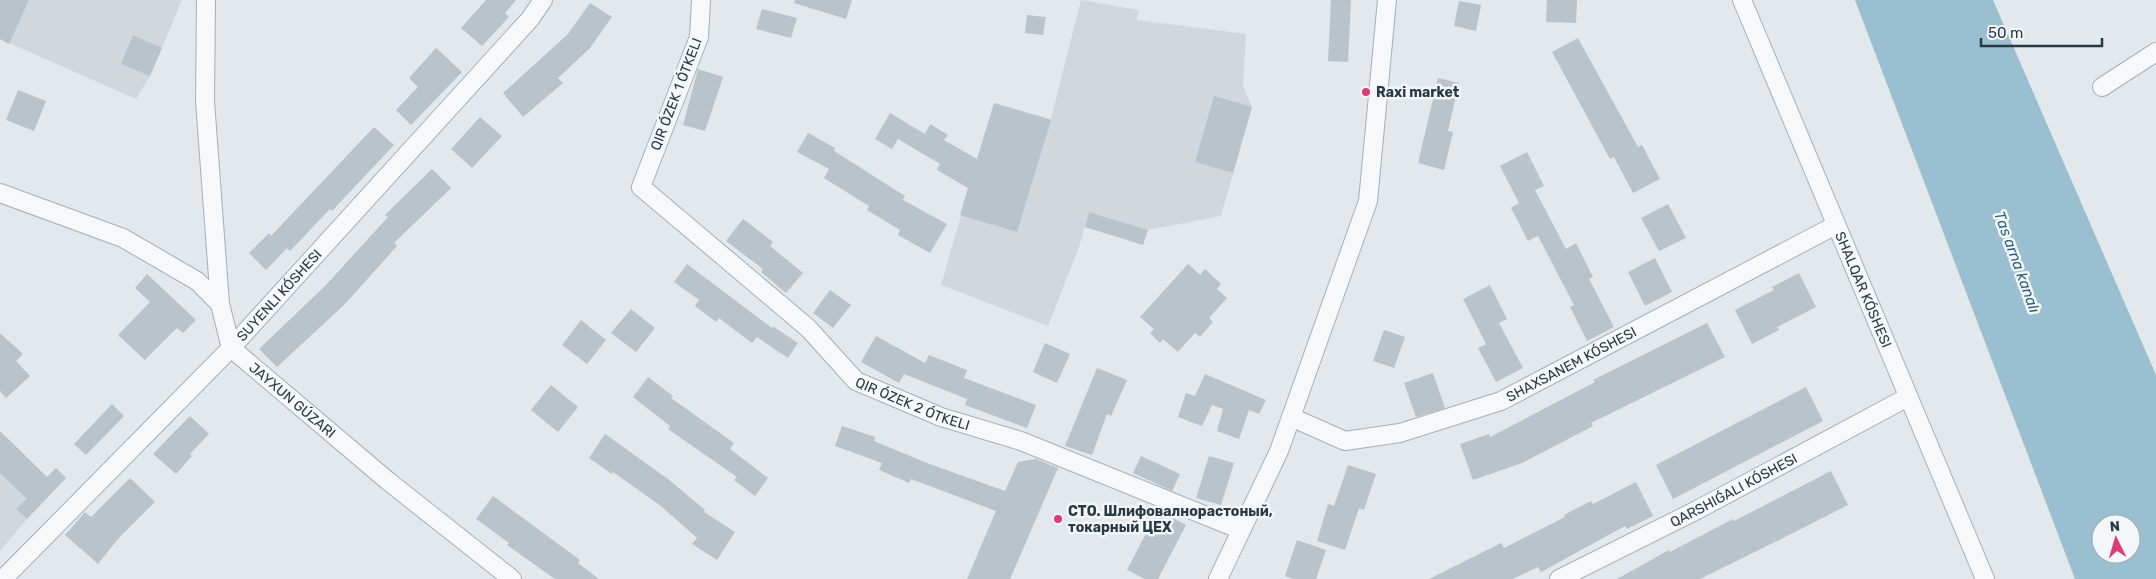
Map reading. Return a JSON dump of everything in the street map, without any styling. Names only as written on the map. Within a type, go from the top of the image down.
[{"type":"street","points":[[206,0],[205,101],[220,304],[231,348],[388,481],[512,579]]},
{"type":"street","name":"SUYENLI KÓSHESI","points":[[3,579],[231,348],[530,19],[543,0]]},
{"type":"street","points":[[701,0],[699,37],[641,187],[808,328],[856,381],[941,418],[1020,441],[1241,530]]},
{"type":"street","points":[[1218,579],[1279,451],[1368,201],[1387,0]]},
{"type":"street","name":"SHALQAR KÓSHESI","points":[[1742,0],[1985,579]]},
{"type":"street","points":[[2102,87],[2156,52]]},
{"type":"street","points":[[0,193],[123,238],[197,281],[220,304]]},
{"type":"street","name":"SHAXSANEM KÓSHESI","points":[[1291,417],[1345,441],[1400,434],[1501,401],[1836,225]]},
{"type":"street","points":[[1559,579],[1696,510],[1908,397]]},
{"type":"shaded area","points":[[0,0],[182,0],[150,76],[136,99],[0,39]]},
{"type":"shaded area","points":[[1081,0],[1139,10],[1137,20],[1246,34],[1243,86],[1252,107],[1221,216],[1148,230],[1089,212],[1079,247],[1048,326],[941,285],[994,103],[1051,119]]},
{"type":"shaded area","points":[[0,431],[47,477],[56,468],[66,478],[0,551]]},
{"type":"water","name":"Tas arna kanalı","points":[[1855,0],[1993,0],[2156,375],[2156,579],[2075,579]]},
{"type":"building","points":[[0,0],[29,0],[9,44],[0,39]]},
{"type":"building","points":[[486,0],[516,0],[505,13],[509,17],[482,46],[461,28]]},
{"type":"building","points":[[795,0],[852,0],[846,19],[794,3]]},
{"type":"building","points":[[1331,0],[1351,0],[1348,62],[1328,61]]},
{"type":"building","points":[[1547,0],[1577,0],[1576,23],[1546,22]]},
{"type":"building","points":[[1459,1],[1481,5],[1476,31],[1454,26]]},
{"type":"building","points":[[590,3],[612,17],[590,48],[558,78],[563,83],[523,117],[503,93],[568,34]]},
{"type":"building","points":[[762,9],[797,18],[791,38],[756,29]]},
{"type":"building","points":[[1027,15],[1046,17],[1043,35],[1025,33]]},
{"type":"building","points":[[133,35],[162,48],[150,76],[121,64]]},
{"type":"building","points":[[1578,38],[1638,147],[1642,145],[1660,179],[1633,193],[1614,157],[1610,159],[1552,52]]},
{"type":"building","points":[[436,48],[462,72],[411,125],[396,110],[418,87],[409,78]]},
{"type":"building","points":[[698,69],[723,77],[705,131],[683,125]]},
{"type":"building","points":[[1438,78],[1459,83],[1448,131],[1453,132],[1444,170],[1418,163]]},
{"type":"building","points":[[18,90],[46,101],[34,131],[6,120]]},
{"type":"building","points":[[1214,96],[1252,107],[1233,173],[1195,162]]},
{"type":"building","points":[[994,103],[1051,120],[1017,232],[960,215],[968,188],[937,170],[940,164],[898,139],[892,149],[875,139],[890,113],[925,134],[930,124],[948,135],[944,140],[977,159]]},
{"type":"building","points":[[480,117],[502,136],[472,168],[451,149]]},
{"type":"building","points":[[374,127],[394,145],[332,211],[330,209],[290,251],[287,248],[266,270],[249,253],[269,233],[271,236]]},
{"type":"building","points":[[808,133],[835,148],[834,151],[905,196],[903,200],[947,224],[930,253],[898,235],[900,230],[867,210],[869,206],[824,178],[829,169],[797,152]]},
{"type":"building","points":[[1527,152],[1544,186],[1535,190],[1566,249],[1576,243],[1593,277],[1589,279],[1614,327],[1587,341],[1570,307],[1574,305],[1538,236],[1528,241],[1511,208],[1519,203],[1500,166]]},
{"type":"building","points":[[432,169],[451,188],[394,243],[397,246],[345,304],[277,367],[259,349],[326,285],[388,217],[385,215]]},
{"type":"building","points":[[1668,204],[1686,238],[1659,251],[1641,218]]},
{"type":"building","points":[[1089,212],[1148,230],[1143,245],[1085,227]]},
{"type":"building","points":[[743,219],[773,242],[770,246],[803,273],[786,293],[761,272],[763,269],[726,241]]},
{"type":"building","points":[[1655,258],[1672,292],[1645,306],[1628,272]]},
{"type":"building","points":[[687,264],[772,328],[774,327],[798,343],[788,358],[757,337],[752,343],[719,318],[716,322],[695,306],[699,300],[674,282]]},
{"type":"building","points":[[1188,264],[1200,275],[1205,269],[1221,284],[1217,289],[1227,298],[1209,318],[1213,322],[1200,337],[1195,333],[1178,352],[1163,339],[1160,343],[1150,333],[1154,329],[1140,317]]},
{"type":"building","points":[[1799,273],[1816,307],[1777,327],[1779,330],[1752,344],[1735,310],[1774,290],[1772,287]]},
{"type":"building","points":[[147,274],[196,320],[183,333],[177,328],[145,360],[118,335],[150,302],[135,288]]},
{"type":"building","points":[[1490,285],[1507,319],[1499,323],[1523,368],[1496,382],[1478,348],[1486,344],[1463,299]]},
{"type":"building","points":[[830,290],[851,305],[833,328],[813,313]]},
{"type":"building","points":[[631,309],[655,328],[636,352],[611,333]]},
{"type":"building","points":[[581,320],[606,340],[587,364],[562,345]]},
{"type":"building","points":[[1707,323],[1725,357],[1591,423],[1593,426],[1522,463],[1473,480],[1460,444],[1489,434],[1490,437],[1595,382],[1593,380]]},
{"type":"building","points":[[1384,330],[1405,337],[1394,368],[1373,361]]},
{"type":"building","points":[[0,333],[23,354],[16,361],[30,376],[6,398],[0,391]]},
{"type":"building","points":[[876,336],[925,363],[929,355],[967,370],[964,378],[1036,405],[1027,428],[965,405],[967,399],[904,374],[899,383],[861,362]]},
{"type":"building","points":[[1045,343],[1070,354],[1057,383],[1033,372]]},
{"type":"building","points":[[1097,368],[1127,380],[1111,416],[1107,414],[1092,455],[1065,446]]},
{"type":"building","points":[[1433,373],[1445,408],[1416,417],[1404,383]]},
{"type":"building","points":[[1205,374],[1266,400],[1259,414],[1249,410],[1239,439],[1217,431],[1223,409],[1212,405],[1202,426],[1178,417],[1186,393],[1195,396]]},
{"type":"building","points":[[648,377],[673,396],[671,398],[734,443],[730,449],[768,478],[755,496],[734,480],[737,477],[668,429],[670,426],[633,397]]},
{"type":"building","points":[[551,385],[578,407],[558,432],[531,410]]},
{"type":"building","points":[[1806,387],[1823,421],[1673,499],[1656,465]]},
{"type":"building","points":[[112,404],[124,416],[86,455],[74,444]]},
{"type":"building","points":[[190,416],[209,434],[190,454],[192,456],[176,474],[153,454]]},
{"type":"building","points":[[842,426],[875,437],[874,441],[927,463],[1005,491],[1018,462],[1036,459],[1058,468],[1010,579],[967,579],[996,511],[911,479],[909,483],[879,470],[882,463],[835,446]]},
{"type":"building","points":[[0,431],[47,477],[56,468],[66,478],[27,519],[16,509],[27,499],[0,473]]},
{"type":"building","points":[[605,434],[668,479],[705,510],[704,512],[735,532],[717,560],[692,544],[697,538],[661,506],[613,472],[612,474],[589,458]]},
{"type":"building","points":[[1141,456],[1180,474],[1172,491],[1133,473]]},
{"type":"building","points":[[1209,456],[1234,463],[1221,505],[1196,498]]},
{"type":"building","points":[[1348,465],[1376,474],[1364,510],[1359,508],[1345,550],[1317,541],[1328,504],[1334,506]]},
{"type":"building","points":[[1831,471],[1848,505],[1789,535],[1700,579],[1617,579],[1669,550],[1670,552],[1733,519],[1734,521]]},
{"type":"building","points":[[130,478],[155,502],[117,540],[98,564],[65,535],[85,512],[91,517]]},
{"type":"building","points":[[1636,482],[1653,516],[1627,529],[1625,526],[1541,572],[1538,567],[1513,579],[1429,579],[1501,543],[1504,548],[1565,517],[1564,515],[1591,501],[1593,504]]},
{"type":"building","points":[[493,496],[580,560],[578,563],[599,579],[555,579],[507,545],[509,543],[476,519]]},
{"type":"building","points":[[1158,510],[1186,525],[1158,579],[1145,579],[1127,570]]},
{"type":"building","points":[[1297,540],[1326,550],[1316,579],[1293,579],[1285,576]]},
{"type":"place","name":"Raxi market","points":[[1366,92]]},
{"type":"place","name":"СТО. Шлифовалнорастоный, токарный ЦЕХ","points":[[1058,519]]}]
